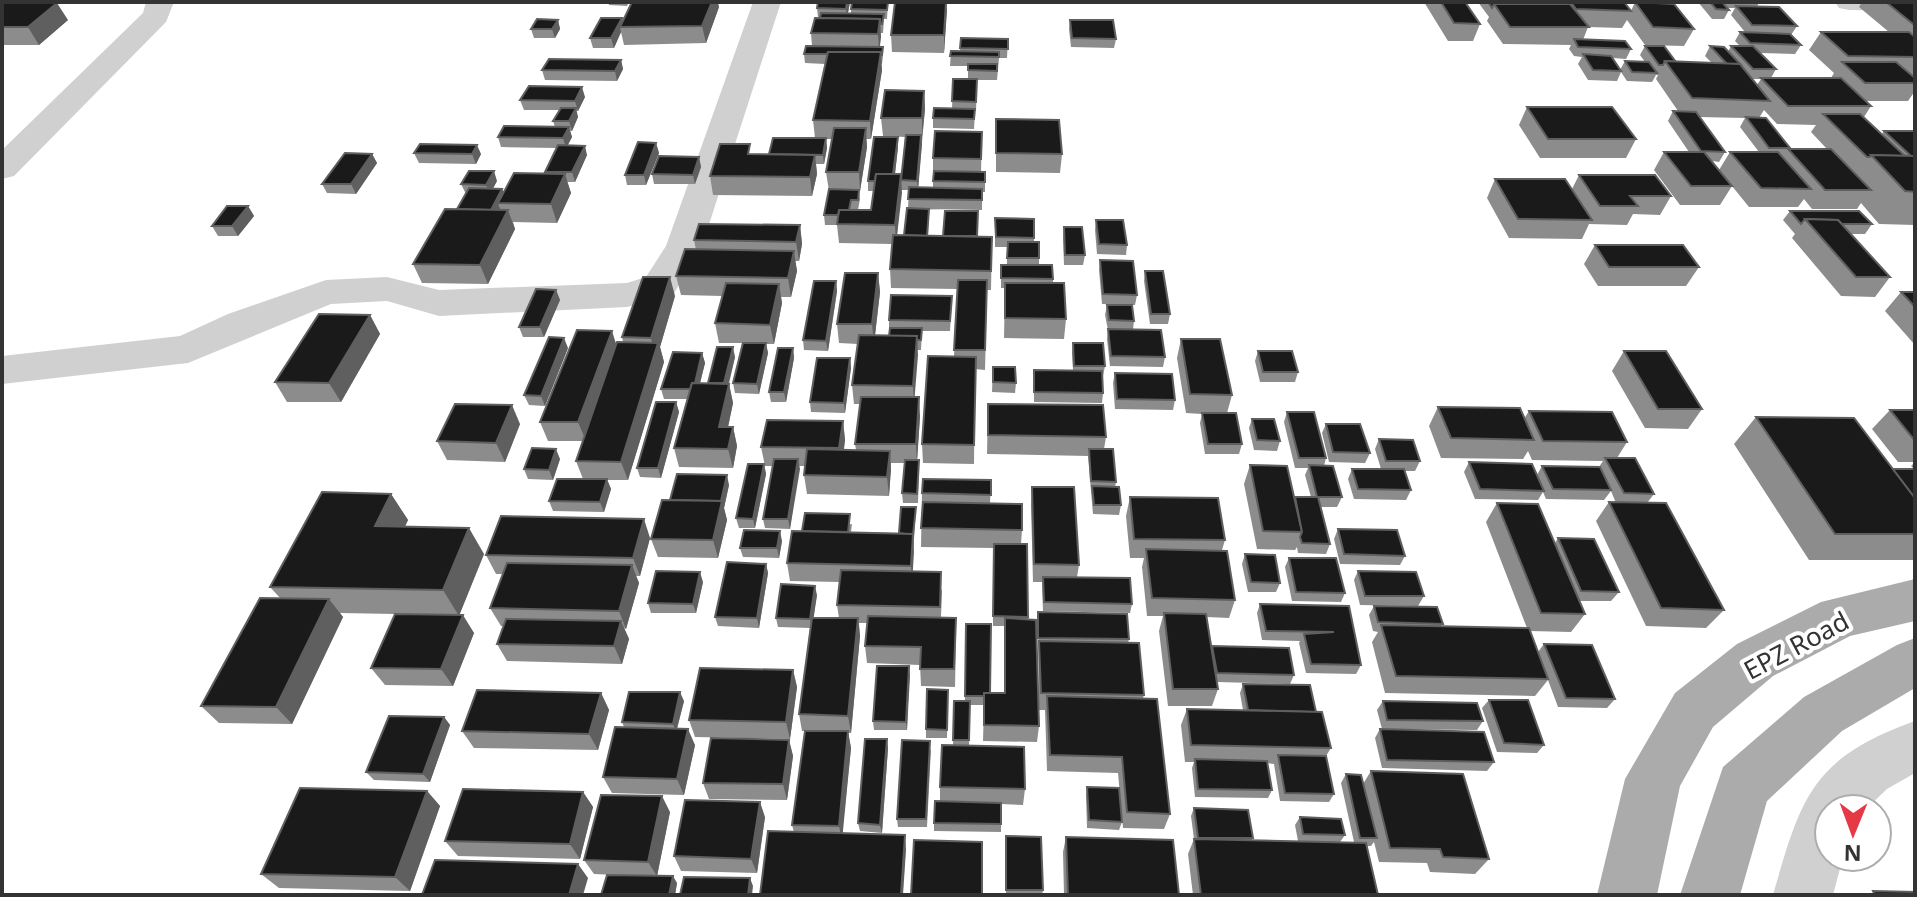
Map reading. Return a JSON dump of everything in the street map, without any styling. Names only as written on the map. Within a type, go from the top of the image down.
[{"type":"main road","name":"EPZ Road","points":[[1627,895],[1653,779],[1694,710],[1755,660],[1839,617],[1915,600]]},
{"type":"main road","points":[[1710,895],[1743,786],[1823,714],[1915,661]]},
{"type":"street","points":[[2,169],[156,16],[160,2]]},
{"type":"street","points":[[2,370],[188,349],[242,323],[326,292],[387,289],[439,303],[627,295],[660,286],[684,246],[767,2]]},
{"type":"street","points":[[1849,2],[1915,3]]},
{"type":"street","points":[[1842,793],[1847,786],[1891,755],[1915,747]]},
{"type":"street","points":[[1803,895],[1813,858]]},
{"type":"building","points":[[632,2],[712,2],[702,26],[620,27]]},
{"type":"building","points":[[818,2],[847,2],[846,9],[817,8]]},
{"type":"building","points":[[852,2],[888,2],[887,10],[851,9]]},
{"type":"building","points":[[895,2],[946,2],[944,35],[891,35]]},
{"type":"building","points":[[1441,2],[1465,2],[1480,24],[1454,23]]},
{"type":"building","points":[[1488,2],[1516,4],[1494,4],[1492,8]]},
{"type":"building","points":[[1555,2],[1557,4],[1531,4]]},
{"type":"building","points":[[1571,2],[1624,2],[1631,11],[1576,9]]},
{"type":"building","points":[[1635,2],[1674,4],[1694,29],[1653,27]]},
{"type":"building","points":[[1710,2],[1722,2],[1729,10],[1716,9]]},
{"type":"building","points":[[1886,2],[1915,2],[1915,24],[1913,24]]},
{"type":"building","points":[[2,3],[57,3],[28,27],[2,27]]},
{"type":"building","points":[[1494,4],[1570,4],[1589,27],[1510,27]]},
{"type":"building","points":[[1736,6],[1779,7],[1797,26],[1752,25]]},
{"type":"building","points":[[821,13],[884,14],[880,24],[880,19],[820,18]]},
{"type":"building","points":[[601,18],[622,18],[611,38],[590,38]]},
{"type":"building","points":[[815,18],[880,19],[878,34],[811,33]]},
{"type":"building","points":[[537,19],[558,20],[552,29],[531,29]]},
{"type":"building","points":[[1070,20],[1113,20],[1116,39],[1072,38]]},
{"type":"building","points":[[1740,32],[1790,34],[1801,45],[1750,43]]},
{"type":"building","points":[[1821,32],[1909,32],[1915,37],[1915,57],[1848,56]]},
{"type":"building","points":[[961,38],[1008,39],[1008,49],[960,48]]},
{"type":"building","points":[[1574,39],[1625,41],[1631,49],[1578,47]]},
{"type":"building","points":[[806,46],[883,47],[882,55],[881,52],[804,54]]},
{"type":"building","points":[[1645,46],[1664,46],[1676,62],[1665,61],[1659,65]]},
{"type":"building","points":[[1710,46],[1724,47],[1742,66],[1727,64]]},
{"type":"building","points":[[1731,46],[1753,46],[1776,69],[1753,69]]},
{"type":"building","points":[[951,51],[999,52],[999,57],[950,56]]},
{"type":"building","points":[[828,52],[881,52],[870,121],[813,120]]},
{"type":"building","points":[[1583,54],[1611,56],[1621,71],[1593,70]]},
{"type":"building","points":[[549,59],[621,60],[615,71],[542,70]]},
{"type":"building","points":[[1625,61],[1649,62],[1657,73],[1632,72]]},
{"type":"building","points":[[1665,61],[1740,64],[1770,101],[1692,98]]},
{"type":"building","points":[[1842,62],[1896,62],[1915,78],[1915,83],[1865,83]]},
{"type":"building","points":[[968,64],[997,64],[997,71],[968,70]]},
{"type":"building","points":[[1761,78],[1841,78],[1871,106],[1788,106]]},
{"type":"building","points":[[953,79],[977,79],[976,102],[952,101]]},
{"type":"building","points":[[529,86],[582,87],[575,101],[520,100]]},
{"type":"building","points":[[885,90],[924,91],[922,118],[881,118]]},
{"type":"building","points":[[1527,107],[1612,107],[1636,139],[1548,139]]},
{"type":"building","points":[[561,108],[576,108],[569,121],[553,121]]},
{"type":"building","points":[[934,108],[975,109],[974,119],[933,118]]},
{"type":"building","points":[[1673,111],[1696,112],[1725,152],[1701,151]]},
{"type":"building","points":[[1823,114],[1860,114],[1905,156],[1867,157]]},
{"type":"building","points":[[1746,117],[1766,118],[1790,148],[1769,148]]},
{"type":"building","points":[[996,119],[1059,120],[1062,154],[996,153]]},
{"type":"building","points":[[504,126],[569,127],[563,138],[498,137]]},
{"type":"building","points":[[834,128],[866,128],[859,172],[826,172]]},
{"type":"building","points":[[935,131],[982,132],[981,159],[933,158]]},
{"type":"building","points":[[1884,131],[1915,131],[1915,156],[1911,156]]},
{"type":"building","points":[[906,135],[921,135],[917,181],[901,180]]},
{"type":"building","points":[[874,137],[898,137],[893,174],[876,174],[875,181],[868,181]]},
{"type":"building","points":[[773,138],[826,138],[823,155],[769,154]]},
{"type":"building","points":[[638,142],[656,143],[644,175],[625,175]]},
{"type":"building","points":[[420,144],[477,145],[472,154],[414,153]]},
{"type":"building","points":[[720,144],[750,144],[748,154],[815,155],[810,177],[710,176]]},
{"type":"building","points":[[558,145],[585,146],[572,172],[545,172]]},
{"type":"building","points":[[1788,149],[1831,149],[1871,190],[1825,190]]},
{"type":"building","points":[[1664,152],[1704,152],[1732,186],[1691,186]]},
{"type":"building","points":[[1730,152],[1778,152],[1811,189],[1761,188]]},
{"type":"building","points":[[345,153],[372,154],[351,184],[322,184]]},
{"type":"building","points":[[1871,155],[1915,156],[1915,192],[1905,191]]},
{"type":"building","points":[[659,156],[699,157],[693,175],[652,174]]},
{"type":"building","points":[[469,171],[494,171],[486,185],[461,184]]},
{"type":"building","points":[[934,171],[985,172],[985,182],[933,181]]},
{"type":"building","points":[[514,173],[565,174],[551,204],[498,203]]},
{"type":"building","points":[[876,174],[901,174],[895,225],[837,224],[839,210],[871,210]]},
{"type":"building","points":[[1579,175],[1655,175],[1671,196],[1630,196],[1638,206],[1600,206]]},
{"type":"building","points":[[1495,179],[1565,179],[1592,220],[1518,219]]},
{"type":"building","points":[[909,187],[982,189],[982,200],[908,199]]},
{"type":"building","points":[[469,188],[502,189],[491,210],[457,209]]},
{"type":"building","points":[[829,189],[859,190],[858,200],[851,200],[849,210],[839,210],[838,215],[824,215]]},
{"type":"building","points":[[227,206],[248,206],[232,226],[212,226]]},
{"type":"building","points":[[907,208],[929,209],[927,236],[904,235]]},
{"type":"building","points":[[445,209],[508,210],[480,265],[413,264]]},
{"type":"building","points":[[945,211],[978,211],[977,236],[943,236]]},
{"type":"building","points":[[1790,211],[1859,211],[1872,224],[1805,219],[1801,224]]},
{"type":"building","points":[[995,218],[1034,219],[1034,238],[996,237]]},
{"type":"building","points":[[1805,219],[1838,220],[1890,277],[1856,277]]},
{"type":"building","points":[[1096,220],[1123,220],[1127,245],[1099,244]]},
{"type":"building","points":[[699,224],[800,225],[796,242],[694,240]]},
{"type":"building","points":[[1064,227],[1082,227],[1085,255],[1065,255]]},
{"type":"building","points":[[893,235],[992,237],[991,271],[890,269]]},
{"type":"building","points":[[1008,242],[1039,242],[1039,258],[1007,258]]},
{"type":"building","points":[[1595,245],[1683,245],[1699,267],[1609,267]]},
{"type":"building","points":[[685,249],[794,251],[788,278],[676,276]]},
{"type":"building","points":[[1100,260],[1133,261],[1137,295],[1103,294]]},
{"type":"building","points":[[1001,265],[1052,265],[1053,279],[1001,278]]},
{"type":"building","points":[[1145,271],[1163,271],[1170,314],[1151,314]]},
{"type":"building","points":[[845,273],[878,273],[872,324],[837,324]]},
{"type":"building","points":[[643,277],[670,277],[651,338],[622,337]]},
{"type":"building","points":[[958,280],[987,280],[985,350],[954,350]]},
{"type":"building","points":[[814,281],[836,281],[826,341],[803,340]]},
{"type":"building","points":[[726,283],[779,284],[770,325],[715,323]]},
{"type":"building","points":[[1005,283],[1064,283],[1066,319],[1005,318]]},
{"type":"building","points":[[536,289],[556,290],[540,327],[519,327]]},
{"type":"building","points":[[1901,292],[1915,292],[1915,307]]},
{"type":"building","points":[[891,295],[952,296],[950,321],[889,320]]},
{"type":"building","points":[[1107,305],[1132,305],[1134,321],[1109,320]]},
{"type":"building","points":[[319,314],[370,315],[329,383],[275,382]]},
{"type":"building","points":[[890,328],[922,328],[921,340],[916,340],[917,336],[889,336]]},
{"type":"building","points":[[1108,329],[1161,330],[1165,357],[1111,356]]},
{"type":"building","points":[[577,330],[612,331],[578,422],[540,422]]},
{"type":"building","points":[[859,335],[917,336],[913,386],[852,385]]},
{"type":"building","points":[[549,337],[564,338],[541,396],[524,395]]},
{"type":"building","points":[[1181,339],[1220,339],[1232,395],[1190,394]]},
{"type":"building","points":[[617,342],[658,343],[621,462],[576,461]]},
{"type":"building","points":[[743,343],[766,343],[757,384],[733,383]]},
{"type":"building","points":[[1073,343],[1103,343],[1105,366],[1074,366]]},
{"type":"building","points":[[717,347],[733,347],[724,383],[708,383]]},
{"type":"building","points":[[778,348],[793,348],[784,392],[769,392]]},
{"type":"building","points":[[1258,351],[1292,351],[1298,372],[1263,372]]},
{"type":"building","points":[[1624,351],[1666,351],[1702,409],[1658,409]]},
{"type":"building","points":[[673,352],[702,353],[695,383],[690,389],[661,389]]},
{"type":"building","points":[[928,356],[976,357],[974,445],[922,444]]},
{"type":"building","points":[[817,358],[850,358],[844,403],[810,402]]},
{"type":"building","points":[[993,367],[1015,367],[1016,383],[993,382]]},
{"type":"building","points":[[1034,370],[1102,371],[1103,393],[1034,392]]},
{"type":"building","points":[[1115,373],[1172,374],[1175,400],[1117,399]]},
{"type":"building","points":[[692,383],[729,384],[719,427],[733,427],[728,449],[674,448]]},
{"type":"building","points":[[861,397],[919,397],[916,444],[855,444]]},
{"type":"building","points":[[656,402],[676,402],[658,468],[637,468]]},
{"type":"building","points":[[455,404],[512,405],[496,443],[437,441]]},
{"type":"building","points":[[988,404],[1103,405],[1106,437],[988,435]]},
{"type":"building","points":[[1438,407],[1520,408],[1534,440],[1451,438]]},
{"type":"building","points":[[1890,410],[1915,410],[1915,441]]},
{"type":"building","points":[[1529,411],[1612,412],[1627,442],[1543,441]]},
{"type":"building","points":[[1287,412],[1314,412],[1326,458],[1299,458]]},
{"type":"building","points":[[1202,413],[1236,413],[1242,444],[1208,444]]},
{"type":"building","points":[[1756,417],[1854,418],[1915,498],[1915,534],[1835,534]]},
{"type":"building","points":[[1252,419],[1274,419],[1280,441],[1257,440]]},
{"type":"building","points":[[767,420],[843,421],[839,448],[761,447]]},
{"type":"building","points":[[1326,424],[1360,424],[1370,453],[1333,452]]},
{"type":"building","points":[[1379,439],[1413,440],[1420,461],[1386,461]]},
{"type":"building","points":[[532,448],[556,449],[549,470],[524,469]]},
{"type":"building","points":[[807,449],[890,451],[887,477],[804,475]]},
{"type":"building","points":[[1089,449],[1113,449],[1116,482],[1091,481]]},
{"type":"building","points":[[1605,458],[1635,458],[1654,494],[1624,493]]},
{"type":"building","points":[[774,459],[798,459],[788,519],[763,519]]},
{"type":"building","points":[[905,460],[919,460],[917,494],[902,493]]},
{"type":"building","points":[[1469,462],[1532,464],[1544,491],[1480,489]]},
{"type":"building","points":[[748,464],[764,464],[753,519],[736,518]]},
{"type":"building","points":[[1250,465],[1287,466],[1302,532],[1263,531]]},
{"type":"building","points":[[1309,465],[1333,466],[1342,497],[1317,497]]},
{"type":"building","points":[[1542,466],[1600,467],[1611,490],[1553,489]]},
{"type":"building","points":[[1352,469],[1404,469],[1411,490],[1358,489]]},
{"type":"building","points":[[1893,469],[1915,469],[1915,498]]},
{"type":"building","points":[[677,474],[727,475],[721,501],[670,500]]},
{"type":"building","points":[[557,479],[607,479],[600,502],[549,501]]},
{"type":"building","points":[[923,479],[991,480],[991,495],[922,493]]},
{"type":"building","points":[[1092,486],[1119,487],[1121,505],[1094,505]]},
{"type":"building","points":[[1032,487],[1074,487],[1079,565],[1034,564]]},
{"type":"building","points":[[322,492],[391,494],[375,526],[469,528],[443,590],[270,587]]},
{"type":"building","points":[[1130,497],[1218,498],[1225,540],[1134,539]]},
{"type":"building","points":[[1295,497],[1318,497],[1330,544],[1302,543]]},
{"type":"building","points":[[662,500],[722,501],[713,540],[651,539]]},
{"type":"building","points":[[923,502],[1022,504],[1022,530],[921,528]]},
{"type":"building","points":[[1609,502],[1666,503],[1724,610],[1661,608]]},
{"type":"building","points":[[1497,503],[1538,504],[1585,614],[1541,613]]},
{"type":"building","points":[[901,507],[916,507],[913,535],[899,533]]},
{"type":"building","points":[[805,513],[850,514],[848,532],[802,531]]},
{"type":"building","points":[[501,516],[644,519],[633,558],[486,555]]},
{"type":"building","points":[[1338,529],[1397,530],[1405,556],[1344,554]]},
{"type":"building","points":[[744,530],[780,531],[777,548],[740,548]]},
{"type":"building","points":[[792,531],[913,534],[911,566],[787,563]]},
{"type":"building","points":[[1558,538],[1594,539],[1619,592],[1581,591]]},
{"type":"building","points":[[994,544],[1027,544],[1028,617],[993,616]]},
{"type":"building","points":[[1146,549],[1227,551],[1235,600],[1152,598]]},
{"type":"building","points":[[1245,554],[1275,555],[1280,583],[1251,582]]},
{"type":"building","points":[[1289,558],[1336,558],[1345,593],[1296,592]]},
{"type":"building","points":[[727,562],[766,564],[757,618],[715,617]]},
{"type":"building","points":[[507,563],[632,565],[619,611],[490,608]]},
{"type":"building","points":[[841,570],[941,572],[940,607],[837,605]]},
{"type":"building","points":[[656,571],[700,572],[693,604],[648,603]]},
{"type":"building","points":[[1358,571],[1416,572],[1424,596],[1365,596]]},
{"type":"building","points":[[1043,577],[1130,578],[1132,604],[1044,602]]},
{"type":"building","points":[[781,584],[815,586],[810,619],[776,618]]},
{"type":"building","points":[[260,598],[329,599],[276,707],[201,706]]},
{"type":"building","points":[[1260,604],[1349,606],[1361,665],[1311,664],[1304,634],[1334,632],[1266,631]]},
{"type":"building","points":[[1374,606],[1437,607],[1443,624],[1378,622]]},
{"type":"building","points":[[1038,612],[1127,614],[1129,639],[1038,638]]},
{"type":"building","points":[[1164,613],[1206,614],[1218,689],[1173,689]]},
{"type":"building","points":[[395,614],[463,615],[441,669],[371,668]]},
{"type":"building","points":[[868,616],[956,618],[954,669],[920,669],[921,647],[865,646]]},
{"type":"building","points":[[812,618],[858,618],[848,716],[799,714]]},
{"type":"building","points":[[1005,618],[1036,620],[1039,726],[984,725],[984,693],[1005,693]]},
{"type":"building","points":[[506,619],[621,621],[614,646],[497,644]]},
{"type":"building","points":[[966,624],[991,624],[990,693],[984,693],[984,696],[965,696]]},
{"type":"building","points":[[1381,625],[1529,628],[1548,679],[1396,676]]},
{"type":"building","points":[[1039,641],[1139,643],[1144,695],[1041,693]]},
{"type":"building","points":[[1544,644],[1592,645],[1615,699],[1566,698]]},
{"type":"building","points":[[1212,646],[1289,648],[1294,675],[1217,673]]},
{"type":"building","points":[[877,666],[909,666],[906,722],[873,721]]},
{"type":"building","points":[[700,668],[793,670],[786,722],[689,720]]},
{"type":"building","points":[[1243,684],[1310,685],[1316,712],[1248,710]]},
{"type":"building","points":[[927,689],[948,690],[947,730],[926,729]]},
{"type":"building","points":[[477,690],[601,693],[589,734],[462,731]]},
{"type":"building","points":[[629,692],[680,692],[673,724],[622,722]]},
{"type":"building","points":[[1047,696],[1157,699],[1170,814],[1127,812],[1122,757],[1050,755]]},
{"type":"building","points":[[1489,700],[1528,700],[1544,745],[1504,743]]},
{"type":"building","points":[[954,701],[970,701],[969,740],[953,740]]},
{"type":"building","points":[[1383,701],[1477,703],[1483,721],[1387,720]]},
{"type":"building","points":[[1187,709],[1322,712],[1331,748],[1191,745]]},
{"type":"building","points":[[389,716],[444,717],[423,774],[366,772]]},
{"type":"building","points":[[615,727],[688,729],[677,779],[603,777]]},
{"type":"building","points":[[1380,729],[1484,732],[1494,762],[1387,760]]},
{"type":"building","points":[[805,731],[848,731],[839,826],[792,825]]},
{"type":"building","points":[[711,738],[789,740],[783,784],[703,783]]},
{"type":"building","points":[[865,739],[887,739],[880,825],[858,823]]},
{"type":"building","points":[[902,740],[930,741],[926,819],[897,819]]},
{"type":"building","points":[[942,745],[1024,747],[1025,789],[940,787]]},
{"type":"building","points":[[1278,755],[1326,756],[1334,794],[1285,793]]},
{"type":"building","points":[[1195,759],[1267,761],[1272,790],[1198,789]]},
{"type":"building","points":[[1371,771],[1463,774],[1489,859],[1443,857],[1440,849],[1390,848]]},
{"type":"building","points":[[1346,774],[1361,775],[1377,838],[1360,838]]},
{"type":"building","points":[[1087,787],[1119,788],[1122,822],[1089,820]]},
{"type":"building","points":[[300,788],[427,791],[395,877],[261,874]]},
{"type":"building","points":[[463,789],[583,792],[570,844],[445,841]]},
{"type":"building","points":[[601,795],[662,796],[648,862],[584,860]]},
{"type":"building","points":[[685,800],[760,802],[751,859],[674,856]]},
{"type":"building","points":[[935,801],[1001,803],[1001,824],[934,823]]},
{"type":"building","points":[[1194,808],[1248,810],[1253,838],[1198,838]]},
{"type":"building","points":[[1300,817],[1341,819],[1345,835],[1303,834]]},
{"type":"building","points":[[768,831],[905,835],[901,895],[760,895]]},
{"type":"building","points":[[1006,836],[1041,837],[1043,890],[1006,890]]},
{"type":"building","points":[[1066,837],[1173,840],[1179,895],[1068,895]]},
{"type":"building","points":[[1194,839],[1366,843],[1378,895],[1201,895]]},
{"type":"building","points":[[914,840],[982,842],[982,895],[911,895]]},
{"type":"building","points":[[435,860],[578,864],[569,895],[422,895]]},
{"type":"building","points":[[607,875],[673,876],[669,895],[601,895]]},
{"type":"building","points":[[684,877],[750,878],[748,895],[680,895]]},
{"type":"building","points":[[1873,891],[1915,892],[1915,895],[1875,895]]}]
